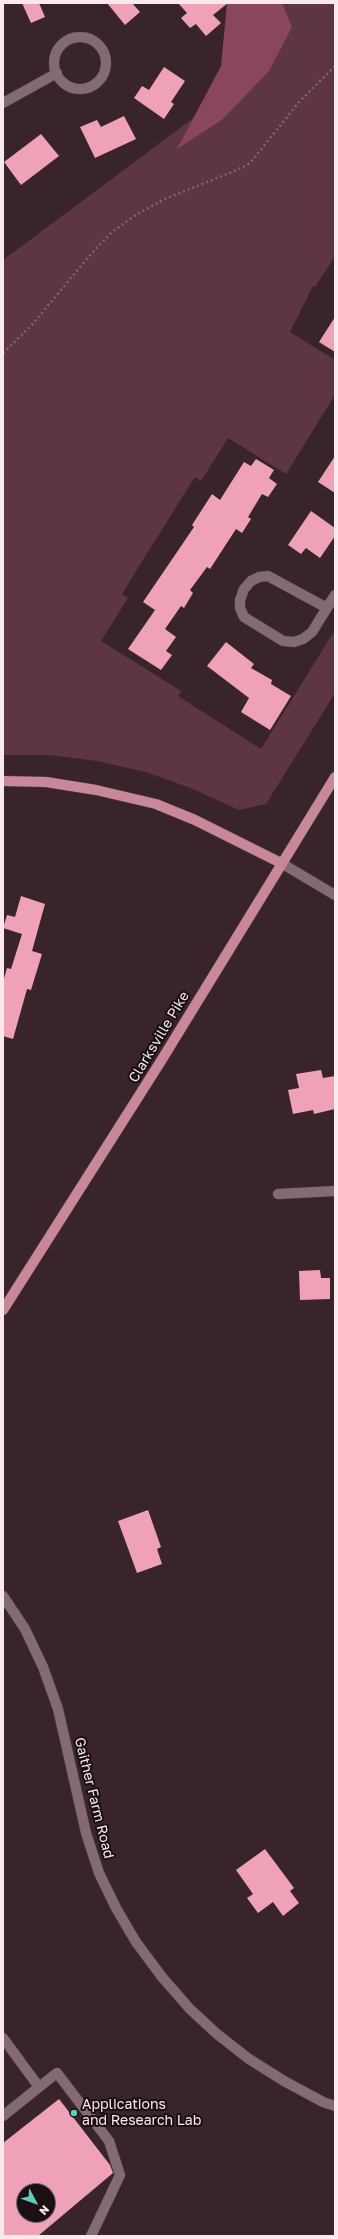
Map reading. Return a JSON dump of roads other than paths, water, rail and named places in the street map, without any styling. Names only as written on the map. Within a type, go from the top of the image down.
[{"type":"main road","name":"Clarksville Pike","points":[[3,1310],[162,1061],[281,863],[335,777]]},
{"type":"main road","points":[[3,782],[46,782],[89,789],[156,804],[194,820],[281,863]]},
{"type":"street","points":[[88,38],[97,43],[104,53],[106,63],[104,73],[98,81],[90,87],[80,89],[71,87],[63,82],[57,74],[54,62],[58,50],[71,39],[88,38]]},
{"type":"street","points":[[3,103],[57,74]]},
{"type":"street","points":[[327,608],[268,576],[259,577],[251,581],[244,589],[240,600],[240,608],[244,617],[283,641],[294,642],[303,639],[312,632],[327,608],[335,595]]},
{"type":"street","points":[[281,863],[335,895]]},
{"type":"street","points":[[278,1194],[335,1191]]},
{"type":"street","name":"Gaither Farm Road","points":[[3,1596],[25,1629],[43,1667],[58,1709],[86,1833],[99,1873],[116,1908],[136,1942],[180,1998],[217,2034],[249,2059],[284,2081],[323,2102],[335,2106]]},
{"type":"street","points":[[3,2038],[39,2087]]},
{"type":"street","points":[[3,2116],[57,2073],[109,2141],[120,2175],[91,2236]]},
{"type":"place","name":"Applications and Research Lab","points":[[74,2113]]}]
